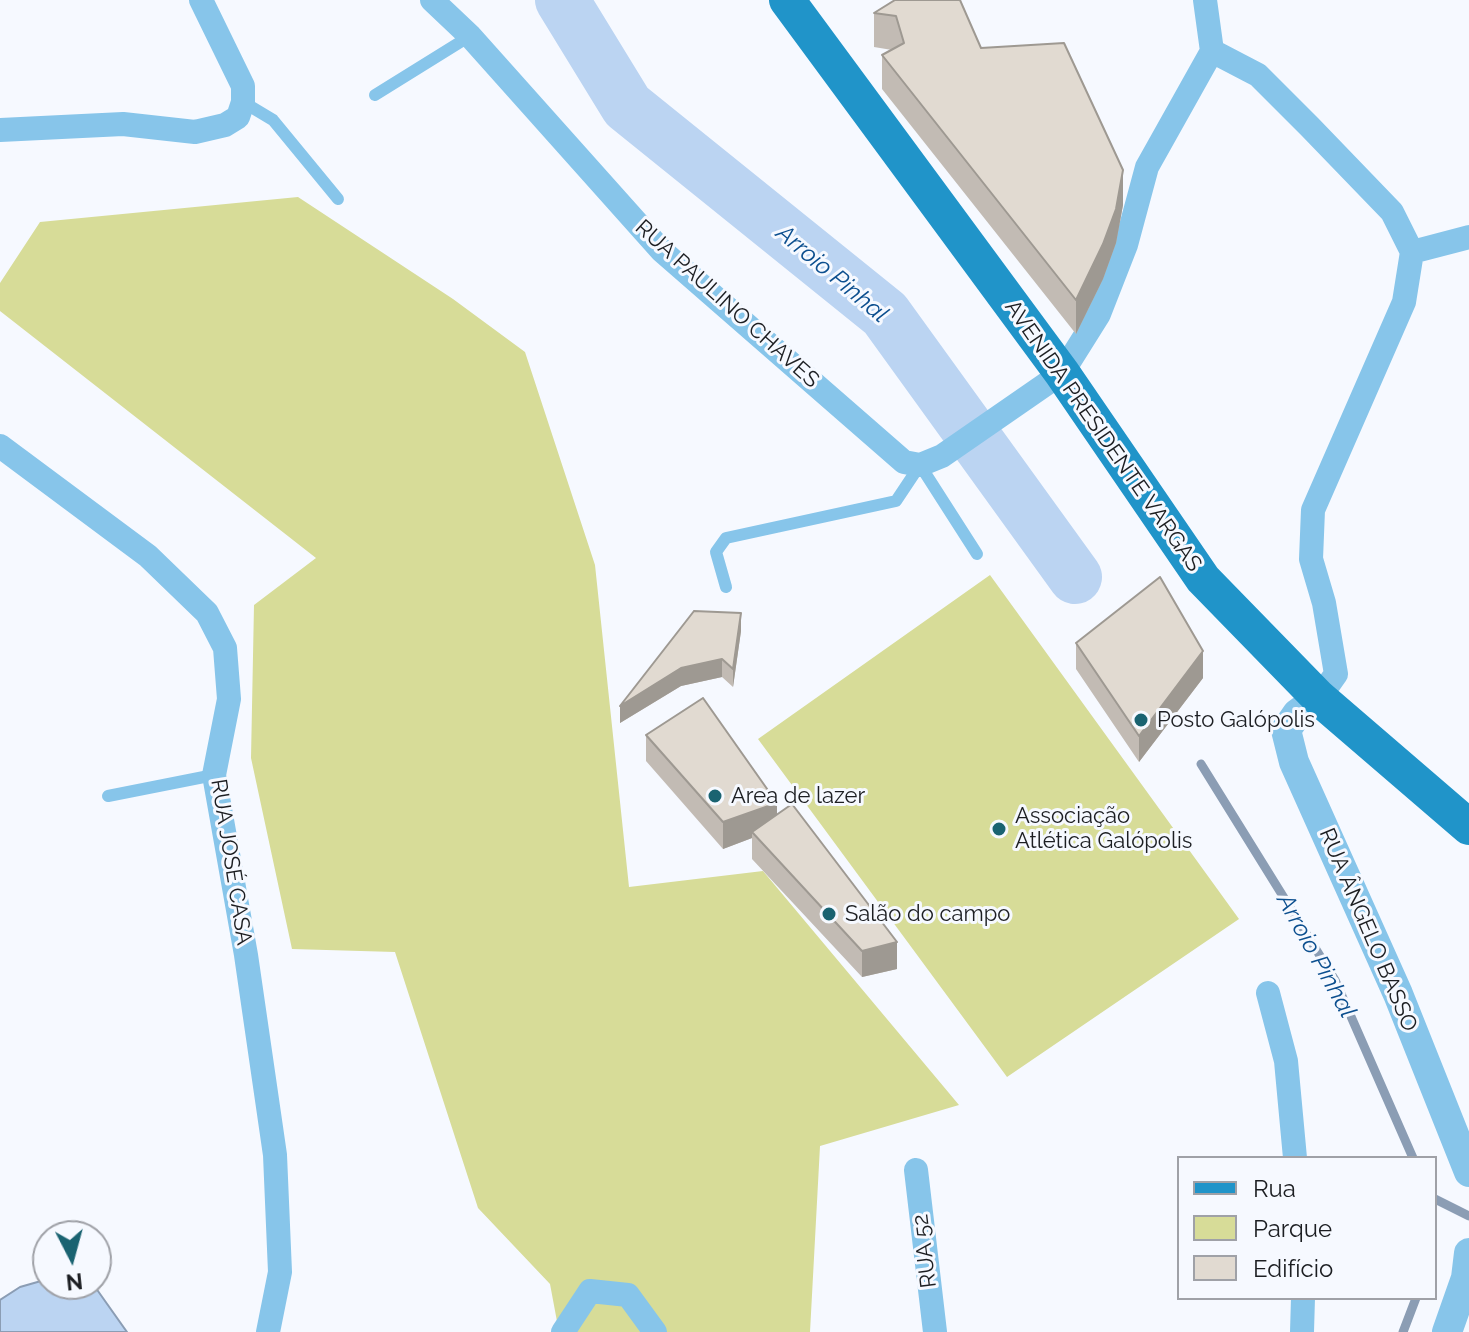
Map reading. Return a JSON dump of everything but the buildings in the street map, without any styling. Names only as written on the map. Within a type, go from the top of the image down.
[{"type":"main road","name":"AVENIDA PRESIDENTE VARGAS","points":[[787,0],[1062,373],[1203,579],[1319,698],[1469,827]]},
{"type":"street","points":[[0,130],[123,124],[195,132],[225,125],[238,117],[243,102],[236,68],[201,0]]},
{"type":"street","name":"RUA PAULINO CHAVES","points":[[432,0],[470,36],[662,251],[904,462],[931,461]]},
{"type":"street","points":[[931,461],[1062,373],[1099,314],[1126,245],[1147,167],[1212,51],[1205,0]]},
{"type":"street","points":[[1212,51],[1258,75],[1310,127],[1392,212],[1412,252],[1404,302],[1313,510],[1311,559],[1324,603],[1336,674],[1319,698]]},
{"type":"street","points":[[1412,252],[1469,237]]},
{"type":"street","name":"RUA JOSÉ CASA","points":[[0,446],[148,556],[207,613],[225,648],[229,699],[214,775],[246,955],[275,1155],[280,1272],[268,1332]]},
{"type":"street","name":"RUA ÂNGELO BASSO","points":[[1319,698],[1297,714],[1286,730],[1294,762],[1398,994],[1469,1172]]},
{"type":"street","points":[[1268,993],[1286,1061],[1295,1156]]},
{"type":"street","name":"RUA 52","points":[[916,1170],[935,1332]]},
{"type":"street","points":[[1447,1332],[1467,1265]]},
{"type":"street","points":[[563,1332],[590,1291],[628,1295],[655,1332]]},
{"type":"street","points":[[1302,1332],[1303,1300]]},
{"type":"lane","points":[[375,95],[470,36]]},
{"type":"lane","points":[[243,102],[273,120],[338,199]]},
{"type":"lane","points":[[726,587],[716,552],[726,538],[896,501],[931,461],[977,554]]},
{"type":"lane","points":[[108,796],[214,775]]},
{"type":"green space","points":[[298,197],[453,299],[525,352],[595,565],[629,887],[763,871],[959,1105],[820,1146],[810,1332],[559,1332],[550,1284],[478,1208],[395,952],[292,949],[251,758],[254,605],[316,558],[0,311],[0,283],[40,222]]},
{"type":"green space","name":"Associação Atlética Galópolis","points":[[990,575],[1239,919],[1007,1077],[758,739]]},
{"type":"water","points":[[32,1284],[32,1300],[104,1300],[127,1332],[0,1332],[0,1300],[20,1287]]},
{"type":"waterway","name":"Arroio Pinhal","points":[[562,0],[627,106],[885,314],[1075,577]]},
{"type":"waterway","name":"Arroio Pinhal","points":[[1201,764],[1335,980],[1412,1156]]},
{"type":"waterway","name":"Arroio Pinhal","points":[[1437,1200],[1469,1216]]},
{"type":"waterway","points":[[1403,1332],[1415,1300]]},
{"type":"place","name":"Posto Galópolis","points":[[1141,720]]},
{"type":"place","name":"Area de lazer","points":[[715,796]]},
{"type":"place","name":"Associação Atlética Galópolis","points":[[999,829]]},
{"type":"place","name":"Salão do campo","points":[[829,914]]}]
